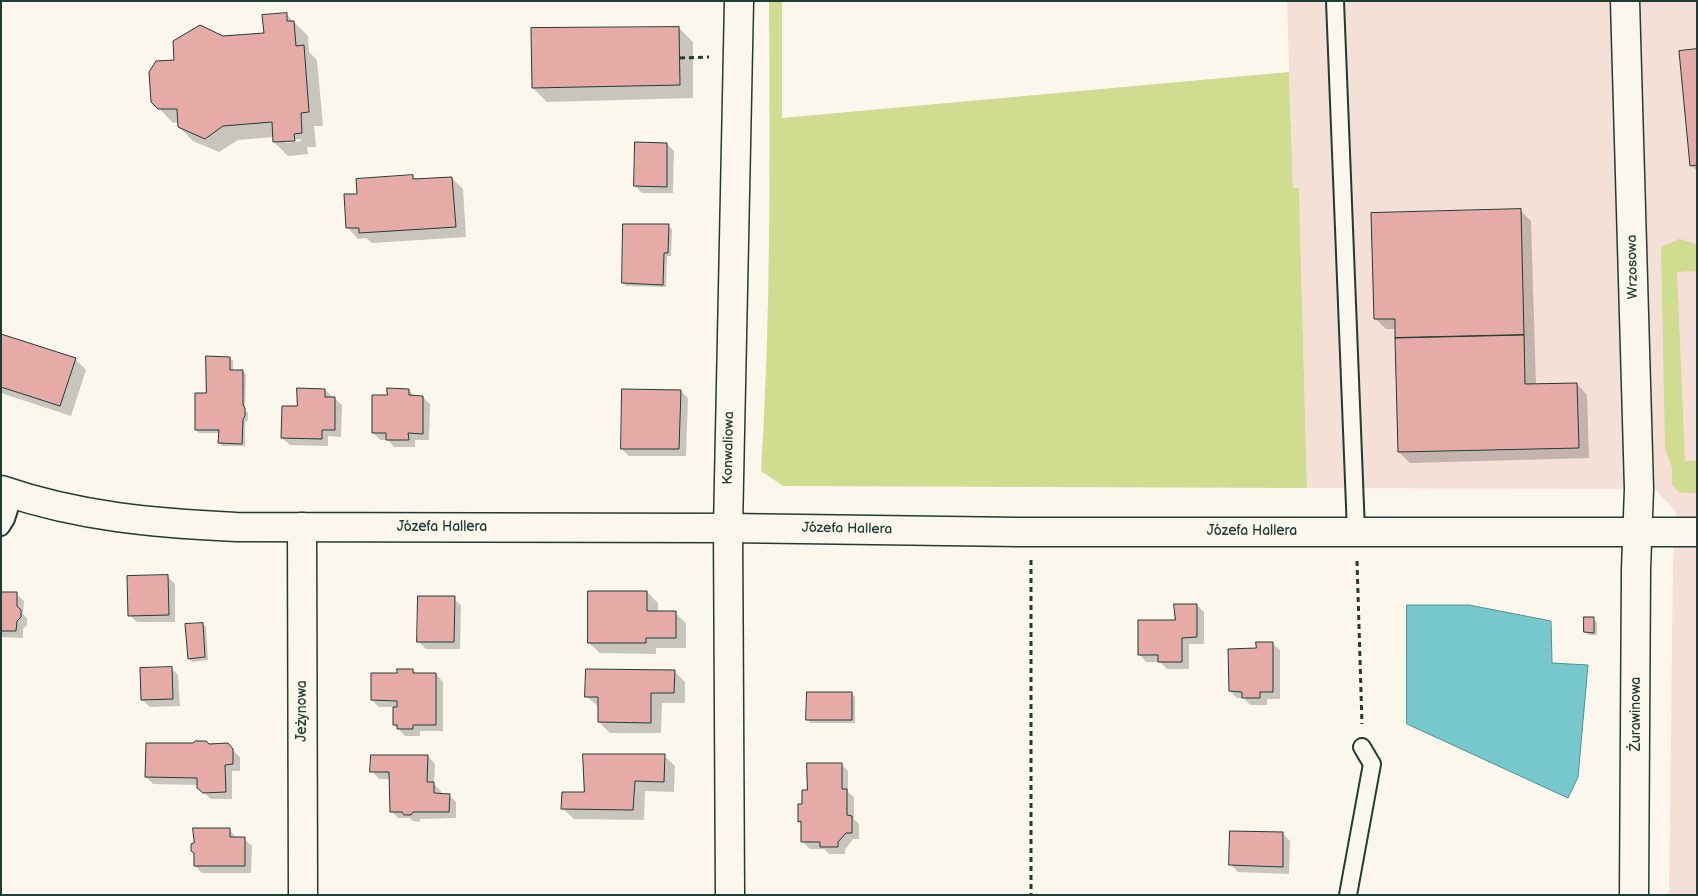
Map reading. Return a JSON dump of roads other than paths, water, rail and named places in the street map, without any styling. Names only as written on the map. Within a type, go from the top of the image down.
[{"type":"street","name":"Konwaliowa","points":[[730,895],[728,528],[739,1]]},
{"type":"street","name":"Wrzosowa","points":[[1625,1],[1638,532]]},
{"type":"street","name":"Józefa Hallera","points":[[8,492],[43,504],[126,519],[236,528],[302,526],[728,528],[1031,532],[1697,532]]},
{"type":"street","name":"Jeżynowa","points":[[302,526],[302,895]]},
{"type":"street","name":"Żurawinowa","points":[[1634,895],[1636,569],[1638,532]]},
{"type":"lane","points":[[1335,1],[1356,531]]},
{"type":"lane","points":[[1,527],[6,519],[8,492]]},
{"type":"lane","points":[[1348,895],[1372,764],[1362,748]]},
{"type":"water","points":[[1407,605],[1469,605],[1551,621],[1552,663],[1588,665],[1578,777],[1568,798],[1407,724]]}]
